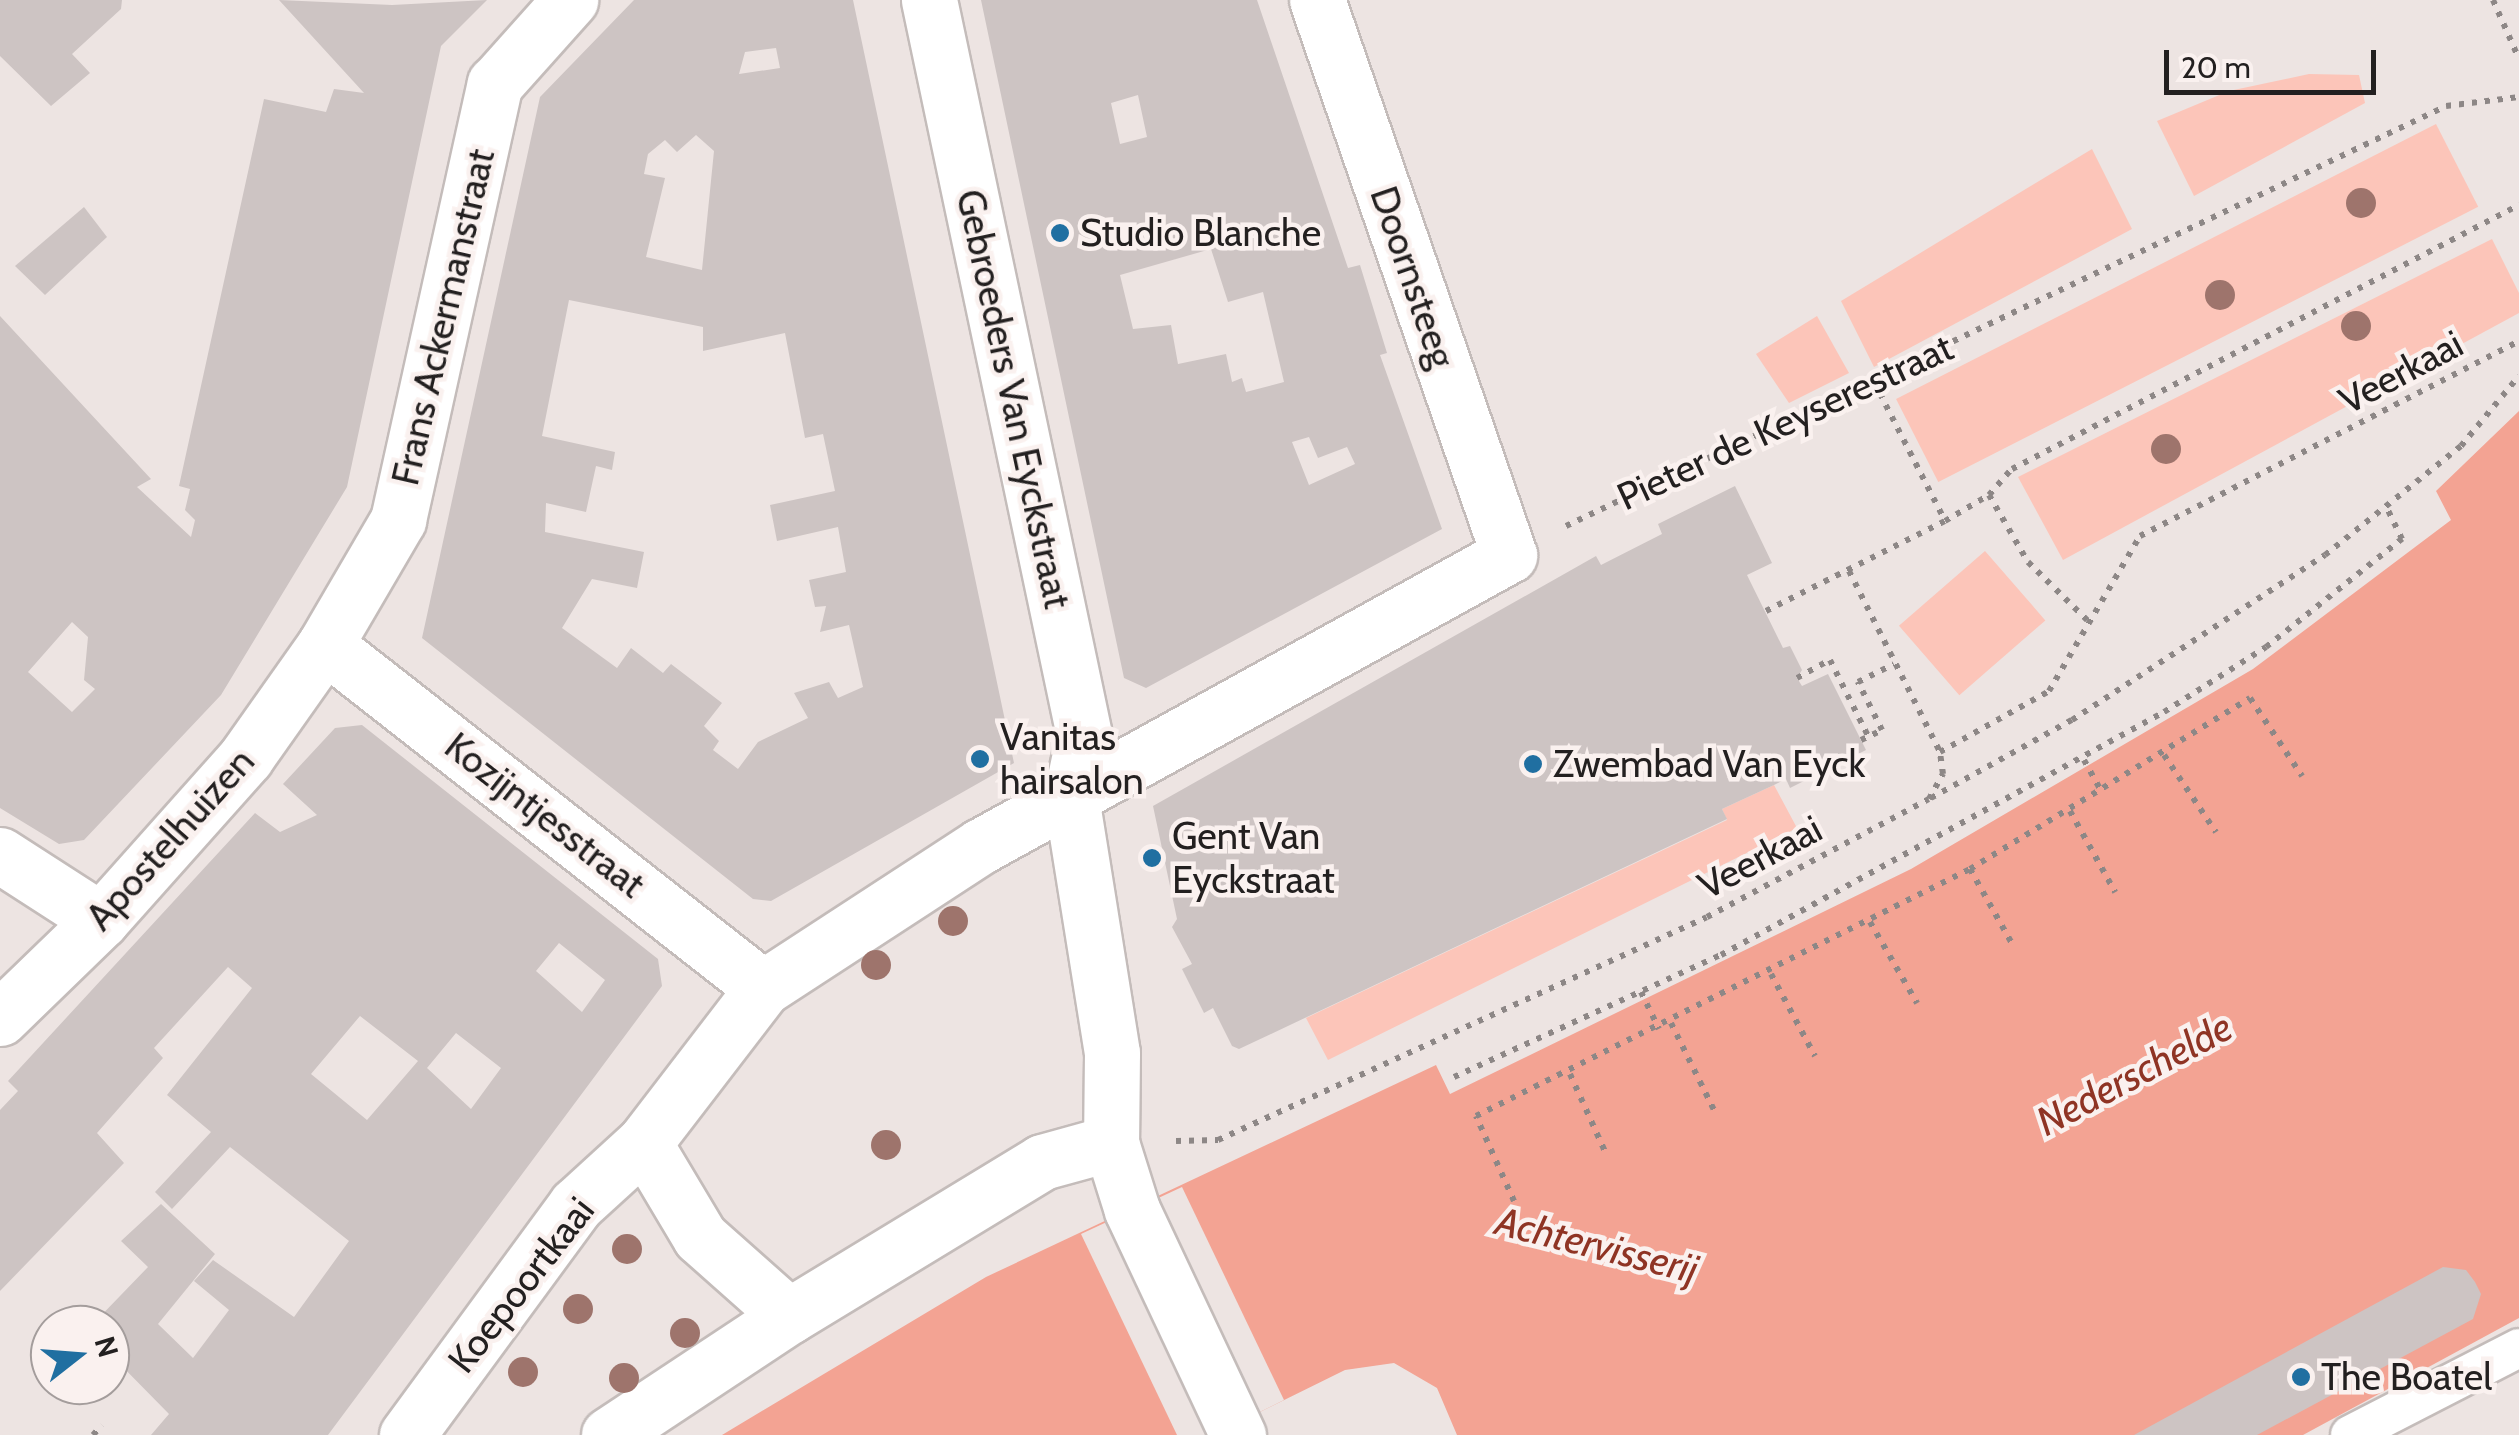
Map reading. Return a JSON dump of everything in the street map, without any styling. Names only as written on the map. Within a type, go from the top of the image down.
[{"type":"street","name":"Frans Ackermanstraat","points":[[324,645],[398,520],[495,84],[570,0]]},
{"type":"street","name":"Gebroeders Van Eyckstraat","points":[[930,0],[1084,734],[1071,797]]},
{"type":"street","name":"Doornsteeg","points":[[1316,0],[1509,555]]},
{"type":"street","points":[[1236,1430],[1132,1210],[1111,1143],[1112,1053],[1071,797],[1509,555]]},
{"type":"street","name":"Apostelhuizen","points":[[0,1018],[101,920],[246,757],[324,645]]},
{"type":"street","name":"Kozijntjesstraat","points":[[324,645],[763,988]]},
{"type":"street","name":"Koepoortkaai","points":[[407,1435],[576,1206],[644,1143],[763,988],[981,846],[1071,797]]},
{"type":"street","points":[[0,855],[101,920]]},
{"type":"street","points":[[644,1143],[700,1237],[789,1316]]},
{"type":"street","points":[[609,1435],[789,1316],[1042,1162],[1111,1143]]},
{"type":"lane","points":[[2350,1435],[2519,1348]]},
{"type":"path","points":[[2493,0],[2519,59]]},
{"type":"path","name":"Pieter de Keyserestraat","points":[[1509,555],[2446,106],[2519,97]]},
{"type":"path","points":[[1766,612],[1945,522],[1989,496],[2012,469],[2519,205]]},
{"type":"path","name":"Veerkaai","points":[[1940,752],[2049,691],[2087,620],[2140,536],[2519,341]]},
{"type":"path","name":"Veerkaai","points":[[1111,1143],[1218,1140],[1706,917],[1930,799],[2072,720],[2387,508],[2461,446],[2519,376]]},
{"type":"path","points":[[1874,382],[1945,522]]},
{"type":"path","points":[[1989,496],[2028,562],[2087,620]]},
{"type":"path","points":[[1454,1077],[1642,992],[2084,760],[2266,647],[2402,539],[2387,508]]},
{"type":"path","points":[[1848,570],[1940,752],[1943,774],[1930,799]]},
{"type":"path","points":[[1797,678],[1830,660],[1864,738],[1882,730],[1858,682],[1894,664]]},
{"type":"path","points":[[1514,1201],[1476,1116],[1771,974],[1970,870],[2164,755],[2250,698],[2302,776]]},
{"type":"path","points":[[2164,755],[2216,832]]},
{"type":"path","points":[[2084,760],[2102,793]]},
{"type":"path","points":[[2070,812],[2115,892]]},
{"type":"path","points":[[1970,870],[2014,947]]},
{"type":"path","points":[[1870,922],[1917,1002]]},
{"type":"path","points":[[1771,974],[1815,1056]]},
{"type":"path","points":[[1642,992],[1659,1029]]},
{"type":"path","points":[[1671,1023],[1714,1110]]},
{"type":"path","points":[[1570,1074],[1607,1156]]},
{"type":"path","points":[[93,1435],[102,1426]]},
{"type":"shaded area","points":[[2309,74],[2359,75],[2365,103],[2194,196],[2157,121],[2229,91]]},
{"type":"shaded area","points":[[2436,124],[2478,207],[1938,482],[1896,399]]},
{"type":"shaded area","points":[[2092,149],[2132,229],[1874,367],[1841,301]]},
{"type":"shaded area","points":[[2492,239],[2519,293],[2519,313],[2063,560],[2018,477]]},
{"type":"shaded area","points":[[1817,316],[1849,373],[1789,403],[1756,354]]},
{"type":"shaded area","points":[[1985,551],[2045,620],[1959,695],[1899,626]]},
{"type":"shaded area","points":[[1774,785],[1797,828],[1328,1060],[1306,1018],[1727,820],[1722,809]]},
{"type":"water","points":[[2519,411],[2519,1318],[2303,1435],[1457,1435],[1437,1388],[1394,1363],[1345,1370],[1213,1435],[722,1435],[986,1277],[1436,1065],[1450,1094],[1911,869],[2253,669],[2451,520],[2436,491]]},
{"type":"pier","points":[[1182,1187],[1284,1400],[1213,1435],[1177,1435],[1081,1234]]},
{"type":"building","points":[[0,0],[122,0],[121,9],[72,54],[90,73],[51,106],[0,56]]},
{"type":"building","points":[[279,0],[392,5],[487,0],[441,46],[347,487],[221,695],[84,840],[59,844],[0,808],[0,316],[151,479],[137,487],[191,537],[195,520],[185,510],[190,489],[179,486],[264,99],[326,112],[334,89],[364,93]],"holes":[[[72,622],[88,637],[84,680],[95,689],[72,712],[28,672]]]},
{"type":"building","points":[[634,0],[853,0],[1014,763],[771,901],[753,899],[422,638],[540,97]],"holes":[[[776,48],[780,68],[739,74],[745,52]],[[696,135],[714,151],[702,270],[646,257],[665,178],[644,174],[648,154],[665,140],[677,152]],[[569,300],[703,327],[703,351],[785,333],[805,438],[823,434],[835,491],[770,505],[777,541],[838,527],[846,572],[809,580],[815,607],[826,606],[820,632],[849,625],[863,687],[838,698],[829,682],[794,693],[808,718],[758,742],[738,769],[713,750],[719,741],[704,726],[722,703],[671,664],[663,673],[631,648],[617,668],[562,628],[592,579],[637,588],[644,552],[545,532],[546,503],[586,512],[596,466],[612,470],[615,452],[542,436]]]},
{"type":"building","points":[[981,0],[1257,0],[1348,268],[1360,265],[1387,353],[1380,355],[1442,529],[1146,688],[1124,678]],"holes":[[[1138,95],[1147,137],[1120,144],[1111,103]],[[1211,249],[1228,302],[1263,292],[1284,382],[1246,392],[1242,378],[1232,382],[1226,354],[1178,364],[1171,325],[1133,329],[1120,275]],[[1309,437],[1318,458],[1347,447],[1355,464],[1309,485],[1292,442]]]},
{"type":"building","points":[[84,207],[107,237],[45,295],[15,266]]},
{"type":"building","name":"Zwembad Van Eyck","points":[[1735,486],[1772,563],[1747,575],[1783,648],[1790,646],[1802,670],[1797,678],[1802,686],[1828,674],[1866,750],[1790,788],[1786,779],[1722,809],[1727,819],[1239,1049],[1232,1046],[1213,1008],[1204,1013],[1182,969],[1192,964],[1172,927],[1177,919],[1153,806],[1596,556],[1601,565],[1662,534],[1658,524]]},
{"type":"building","points":[[362,725],[658,959],[662,986],[328,1435],[151,1435],[169,1414],[130,1374],[130,1305],[111,1305],[148,1267],[121,1241],[161,1204],[215,1254],[158,1324],[193,1358],[229,1310],[194,1281],[213,1260],[294,1317],[349,1241],[230,1147],[172,1209],[155,1192],[211,1132],[167,1095],[252,988],[228,967],[154,1048],[163,1058],[97,1133],[124,1163],[0,1291],[0,1110],[18,1091],[8,1081],[255,813],[280,832],[317,815],[283,784],[335,728]],"holes":[[[559,943],[605,980],[582,1012],[536,971]],[[360,1016],[418,1061],[367,1120],[311,1074]],[[456,1033],[501,1068],[471,1109],[427,1068]]]},
{"type":"building","name":"The Boatel","points":[[2443,1267],[2466,1270],[2475,1282],[2481,1294],[2473,1319],[2257,1435],[2134,1435]]},
{"type":"place","name":"Studio Blanche","points":[[1060,233]]},
{"type":"place","name":"Vanitas hairsalon","points":[[980,759]]},
{"type":"place","name":"Zwembad Van Eyck","points":[[1533,764]]},
{"type":"place","name":"Gent Van Eyckstraat","points":[[1152,858]]},
{"type":"place","name":"The Boatel","points":[[2301,1377]]},
{"type":"water label","name":"Nederschelde","points":[[2134,1074]]},
{"type":"water label","name":"Achtervisserij","points":[[1597,1245]]}]
